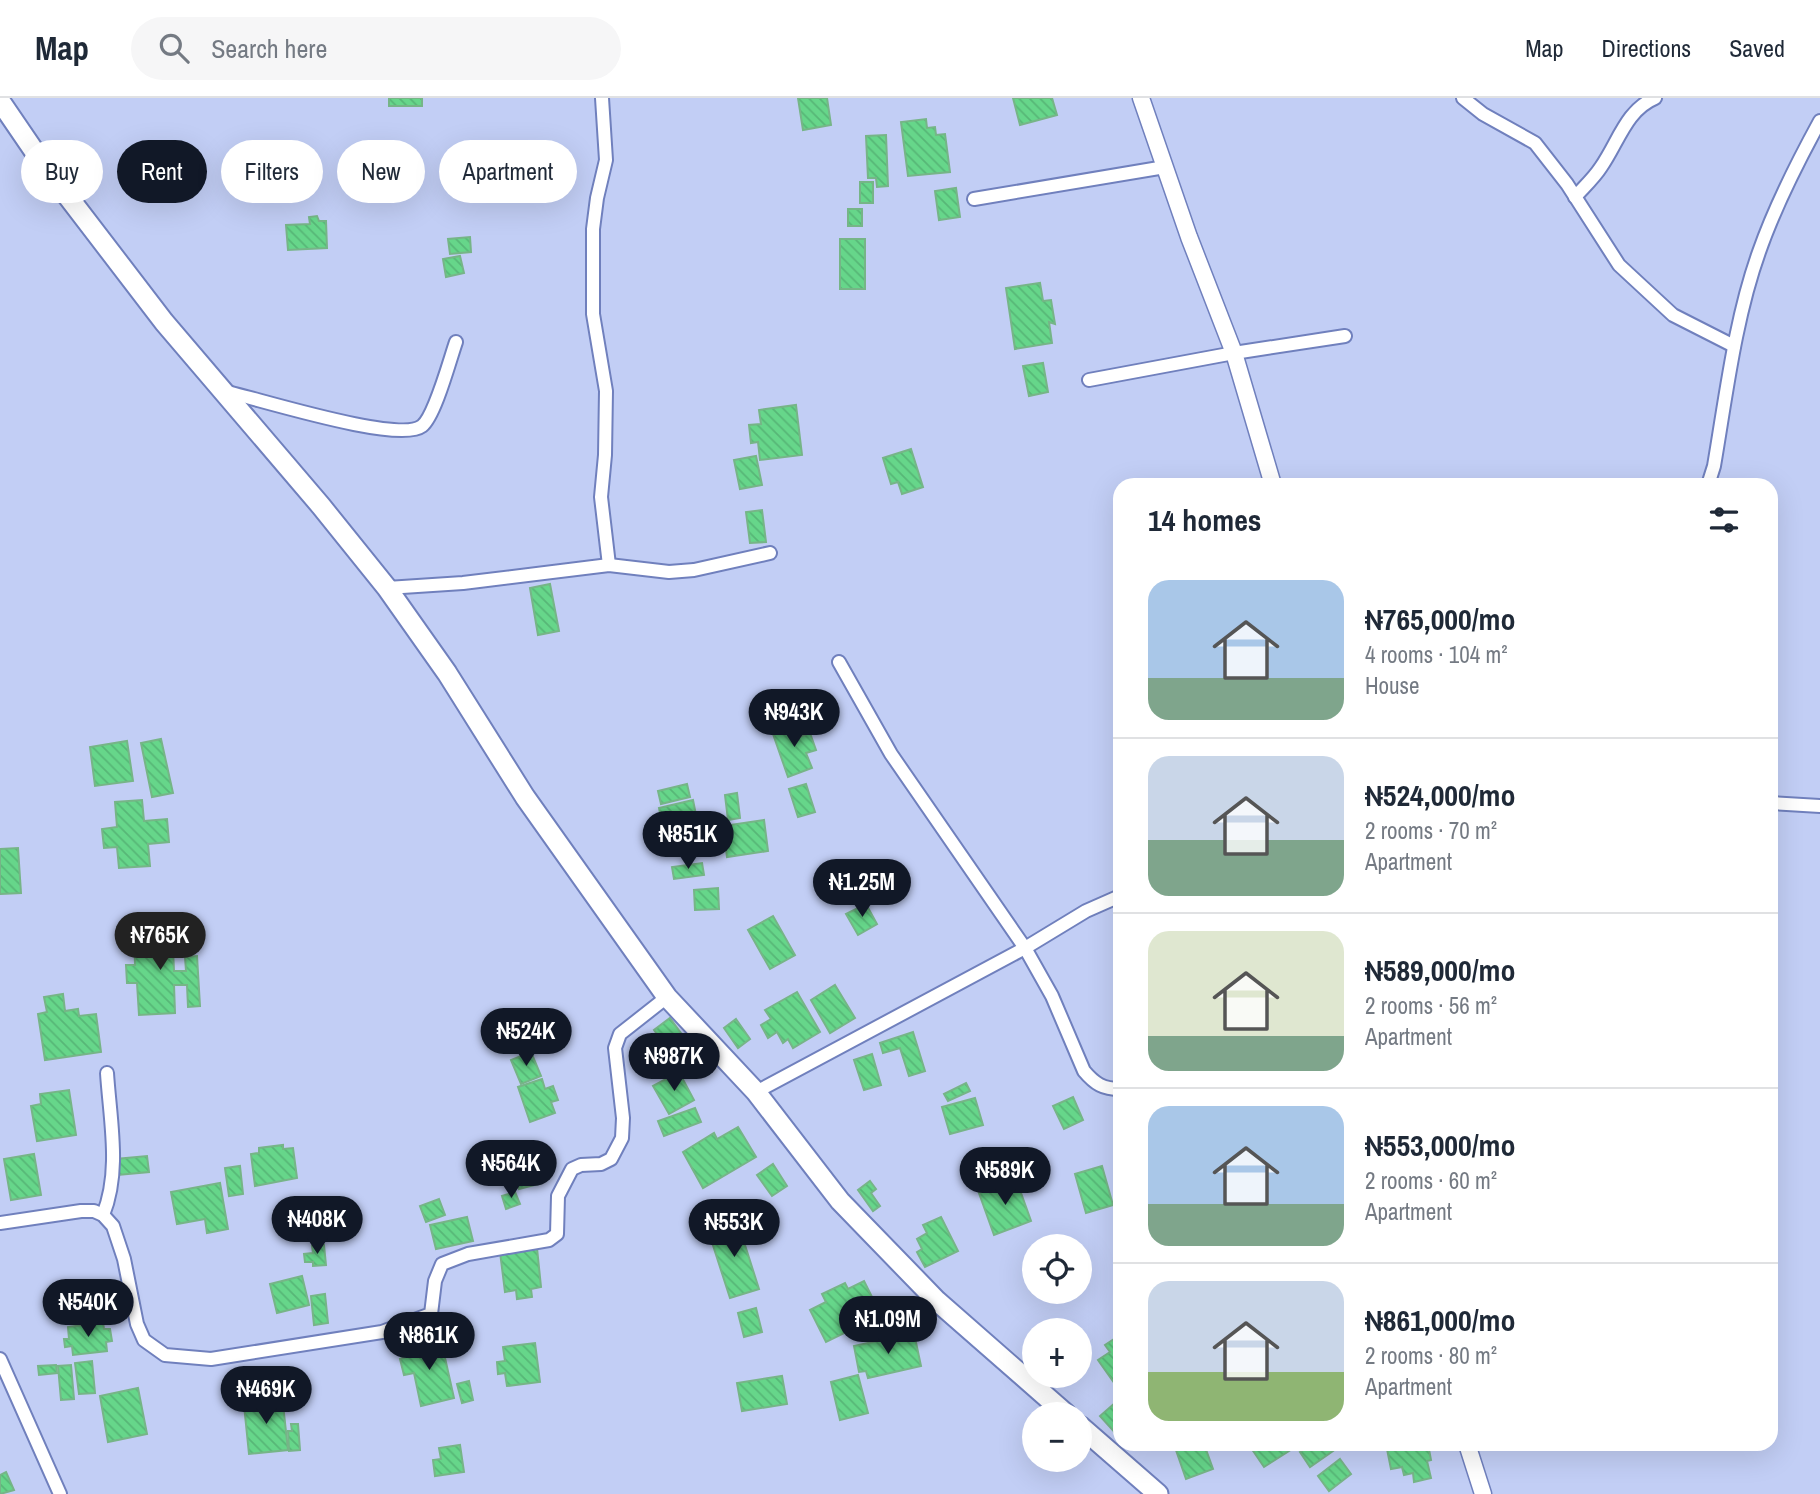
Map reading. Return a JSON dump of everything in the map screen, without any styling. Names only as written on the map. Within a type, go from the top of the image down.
[{"type":"main road","points":[[0,101],[43,164],[164,322],[387,588],[447,673],[525,797],[667,997],[756,1092],[840,1201],[937,1301],[1052,1402]]},
{"type":"main road","points":[[1092,1436],[1158,1494]]},
{"type":"street","points":[[602,98],[606,160],[593,229],[593,302],[606,391],[601,497],[609,565]]},
{"type":"street","points":[[1141,98],[1234,353],[1271,478]]},
{"type":"street","points":[[1463,98],[1483,114],[1535,143],[1575,197],[1619,265],[1673,316],[1734,346]]},
{"type":"street","points":[[1575,197],[1601,168],[1621,130],[1644,103],[1655,98]]},
{"type":"street","points":[[1710,478],[1734,346],[1758,253],[1787,183],[1820,121]]},
{"type":"street","points":[[974,199],[1165,167]]},
{"type":"street","points":[[1089,380],[1345,336]]},
{"type":"street","points":[[223,391],[306,413],[394,431],[411,430],[422,427],[431,415],[456,342]]},
{"type":"street","points":[[387,588],[463,583],[609,565],[669,572],[694,570],[770,553]]},
{"type":"street","points":[[839,662],[891,754],[1025,948],[1052,996],[1084,1071],[1092,1081],[1106,1089],[1113,1089]]},
{"type":"street","points":[[1778,803],[1820,806]]},
{"type":"street","points":[[756,1092],[1025,948],[1086,911],[1113,899]]},
{"type":"street","points":[[0,1223],[81,1211],[94,1211],[103,1215],[113,1226],[124,1259],[137,1324],[144,1340],[165,1356],[211,1359],[382,1332],[430,1314],[435,1281],[442,1264],[468,1254],[549,1240],[557,1234],[558,1196],[572,1169],[581,1165],[601,1164],[611,1159],[622,1138],[623,1118],[615,1048],[620,1034],[667,997]]},
{"type":"street","points":[[103,1215],[110,1198],[113,1171],[107,1073]]},
{"type":"street","points":[[0,1359],[60,1494]]},
{"type":"street","points":[[1469,1451],[1483,1494]]},
{"type":"building","points":[[389,98],[422,98],[422,106],[389,106]]},
{"type":"building","points":[[798,98],[827,98],[831,125],[803,130]]},
{"type":"building","points":[[1013,98],[1052,98],[1057,115],[1020,125]]},
{"type":"building","points":[[926,119],[927,128],[935,127],[936,135],[945,134],[950,172],[908,176],[901,122]]},
{"type":"building","points":[[886,135],[888,186],[877,187],[876,178],[868,178],[866,136]]},
{"type":"building","points":[[860,182],[873,182],[873,203],[860,203]]},
{"type":"building","points":[[956,188],[960,217],[939,220],[935,191]]},
{"type":"building","points":[[848,209],[862,209],[862,226],[848,226]]},
{"type":"building","points":[[317,216],[319,221],[326,221],[327,248],[288,250],[286,225],[310,224],[309,217]]},
{"type":"building","points":[[470,237],[471,252],[450,254],[448,239]]},
{"type":"building","points":[[840,239],[865,239],[865,289],[840,289]]},
{"type":"building","points":[[460,256],[464,273],[446,277],[443,259]]},
{"type":"building","points":[[1040,283],[1043,301],[1051,300],[1055,324],[1049,322],[1052,343],[1015,349],[1006,288]]},
{"type":"building","points":[[1043,363],[1048,392],[1029,396],[1023,366]]},
{"type":"building","points":[[796,405],[802,455],[760,460],[758,442],[751,443],[749,425],[761,424],[759,410]]},
{"type":"building","points":[[911,449],[923,487],[902,494],[898,482],[891,484],[883,458]]},
{"type":"building","points":[[756,456],[762,485],[740,489],[734,460]]},
{"type":"building","points":[[762,510],[766,542],[750,543],[746,512]]},
{"type":"building","points":[[550,584],[559,631],[538,635],[530,588]]},
{"type":"building","points":[[796,722],[802,736],[810,733],[816,750],[806,753],[812,768],[788,777],[772,731]]},
{"type":"building","points":[[161,739],[173,793],[152,797],[141,743]]},
{"type":"building","points":[[127,741],[133,781],[95,786],[90,747]]},
{"type":"building","points":[[687,784],[690,797],[661,804],[658,791]]},
{"type":"building","points":[[806,784],[815,812],[798,817],[789,789]]},
{"type":"building","points":[[737,793],[740,818],[728,820],[725,795]]},
{"type":"building","points":[[142,800],[144,821],[167,819],[169,842],[148,844],[150,866],[119,868],[117,847],[104,848],[102,829],[117,827],[115,802]]},
{"type":"building","points":[[693,800],[699,830],[689,832],[690,839],[677,842],[674,830],[664,832],[659,808]]},
{"type":"building","points":[[764,820],[768,851],[727,857],[723,826]]},
{"type":"building","points":[[18,848],[21,893],[0,894],[0,849]]},
{"type":"building","points":[[702,863],[704,875],[674,879],[672,867]]},
{"type":"building","points":[[718,888],[719,909],[695,910],[694,890]]},
{"type":"building","points":[[866,904],[877,924],[858,935],[846,914]]},
{"type":"building","points":[[773,916],[795,955],[770,969],[748,930]]},
{"type":"building","points":[[172,926],[174,971],[186,971],[185,957],[197,956],[200,1006],[188,1007],[187,985],[174,985],[175,1013],[139,1015],[137,983],[127,983],[126,965],[135,965],[134,930]]},
{"type":"building","points":[[835,985],[855,1018],[830,1033],[811,1000]]},
{"type":"building","points":[[797,992],[820,1032],[793,1048],[788,1039],[783,1043],[777,1032],[768,1038],[761,1025],[771,1019],[765,1010]]},
{"type":"building","points":[[63,994],[65,1011],[78,1009],[79,1016],[96,1014],[101,1052],[45,1060],[38,1014],[47,1012],[44,997]]},
{"type":"building","points":[[670,1018],[694,1051],[678,1063],[654,1030]]},
{"type":"building","points":[[736,1019],[750,1039],[738,1048],[724,1028]]},
{"type":"building","points":[[913,1032],[925,1071],[909,1076],[900,1048],[883,1053],[880,1043]]},
{"type":"building","points":[[531,1052],[541,1076],[521,1084],[511,1060]]},
{"type":"building","points":[[872,1054],[881,1085],[864,1090],[854,1060]]},
{"type":"building","points":[[679,1072],[694,1100],[669,1114],[653,1086]]},
{"type":"building","points":[[542,1079],[545,1089],[553,1086],[558,1100],[551,1102],[555,1113],[530,1122],[518,1087]]},
{"type":"building","points":[[966,1083],[970,1091],[948,1101],[944,1094]]},
{"type":"building","points":[[69,1090],[76,1135],[37,1141],[31,1106],[41,1104],[40,1094]]},
{"type":"building","points":[[1073,1097],[1083,1120],[1064,1129],[1053,1106]]},
{"type":"building","points":[[975,1098],[983,1125],[950,1134],[942,1107]]},
{"type":"building","points":[[695,1108],[701,1122],[664,1136],[658,1121]]},
{"type":"building","points":[[738,1127],[756,1157],[703,1188],[683,1152],[714,1133],[717,1139]]},
{"type":"building","points":[[283,1145],[283,1149],[293,1148],[297,1178],[255,1186],[251,1154],[259,1153],[259,1148]]},
{"type":"building","points":[[34,1154],[41,1195],[11,1200],[4,1159]]},
{"type":"building","points":[[535,1155],[542,1183],[519,1189],[511,1161]]},
{"type":"building","points":[[147,1156],[149,1172],[118,1175],[116,1159]]},
{"type":"building","points":[[773,1164],[787,1186],[772,1196],[757,1175]]},
{"type":"building","points":[[240,1166],[243,1194],[229,1196],[225,1168]]},
{"type":"building","points":[[1102,1166],[1113,1205],[1086,1213],[1075,1174]]},
{"type":"building","points":[[1016,1179],[1031,1221],[994,1235],[979,1193]]},
{"type":"building","points":[[870,1181],[876,1189],[871,1193],[880,1206],[873,1211],[858,1190]]},
{"type":"building","points":[[220,1183],[228,1229],[207,1233],[205,1219],[177,1224],[171,1192]]},
{"type":"building","points":[[515,1192],[520,1204],[506,1209],[502,1196]]},
{"type":"building","points":[[439,1199],[445,1215],[426,1222],[420,1206]]},
{"type":"building","points":[[467,1217],[473,1241],[436,1249],[430,1225]]},
{"type":"building","points":[[941,1217],[958,1251],[925,1267],[917,1252],[922,1249],[917,1239],[927,1233],[923,1225]]},
{"type":"building","points":[[737,1220],[759,1289],[730,1298],[708,1230]]},
{"type":"building","points":[[324,1245],[326,1265],[313,1266],[313,1262],[305,1262],[304,1254],[313,1253],[312,1246]]},
{"type":"building","points":[[537,1248],[541,1287],[531,1289],[532,1297],[517,1299],[516,1290],[505,1292],[500,1252]]},
{"type":"building","points":[[302,1276],[309,1305],[277,1313],[270,1284]]},
{"type":"building","points":[[864,1281],[881,1315],[826,1342],[810,1310],[826,1302],[822,1294],[845,1283],[848,1289]]},
{"type":"building","points":[[325,1294],[328,1323],[314,1325],[311,1296]]},
{"type":"building","points":[[756,1308],[762,1332],[744,1337],[738,1313]]},
{"type":"building","points":[[103,1322],[104,1329],[110,1329],[112,1341],[106,1342],[107,1351],[73,1355],[72,1346],[65,1347],[64,1339],[69,1339],[68,1327]]},
{"type":"building","points":[[914,1333],[921,1366],[868,1378],[866,1371],[859,1372],[854,1346]]},
{"type":"building","points":[[441,1340],[454,1398],[421,1406],[414,1373],[404,1375],[400,1359],[409,1356],[407,1347]]},
{"type":"building","points":[[1113,1340],[1113,1381],[1098,1360],[1110,1352],[1105,1345]]},
{"type":"building","points":[[535,1343],[540,1382],[507,1386],[505,1373],[498,1374],[497,1362],[505,1361],[503,1347]]},
{"type":"building","points":[[92,1361],[95,1393],[79,1394],[75,1363]]},
{"type":"building","points":[[56,1365],[57,1373],[39,1375],[38,1366]]},
{"type":"building","points":[[71,1365],[74,1399],[61,1400],[58,1366]]},
{"type":"building","points":[[858,1375],[868,1413],[840,1420],[831,1382]]},
{"type":"building","points":[[782,1376],[787,1404],[742,1411],[737,1383]]},
{"type":"building","points":[[469,1381],[473,1400],[462,1403],[457,1384]]},
{"type":"building","points":[[138,1388],[147,1434],[108,1442],[100,1396]]},
{"type":"building","points":[[282,1395],[288,1450],[249,1454],[244,1405],[266,1403],[265,1397]]},
{"type":"building","points":[[1113,1405],[1113,1430],[1100,1416]]},
{"type":"building","points":[[291,1424],[298,1424],[300,1450],[289,1451],[288,1431],[292,1431]]},
{"type":"building","points":[[460,1445],[464,1472],[435,1476],[433,1460],[441,1459],[439,1448]]},
{"type":"building","points":[[1176,1451],[1207,1451],[1213,1469],[1186,1479]]},
{"type":"building","points":[[1253,1451],[1289,1451],[1264,1467]]},
{"type":"building","points":[[1302,1451],[1333,1451],[1310,1467]]},
{"type":"building","points":[[1387,1451],[1429,1451],[1431,1460],[1427,1461],[1431,1478],[1414,1482],[1413,1473],[1404,1475],[1402,1467],[1391,1469]]},
{"type":"building","points":[[1340,1459],[1351,1474],[1329,1491],[1318,1476]]},
{"type":"building","points":[[6,1472],[14,1490],[0,1494],[0,1475]]}]
